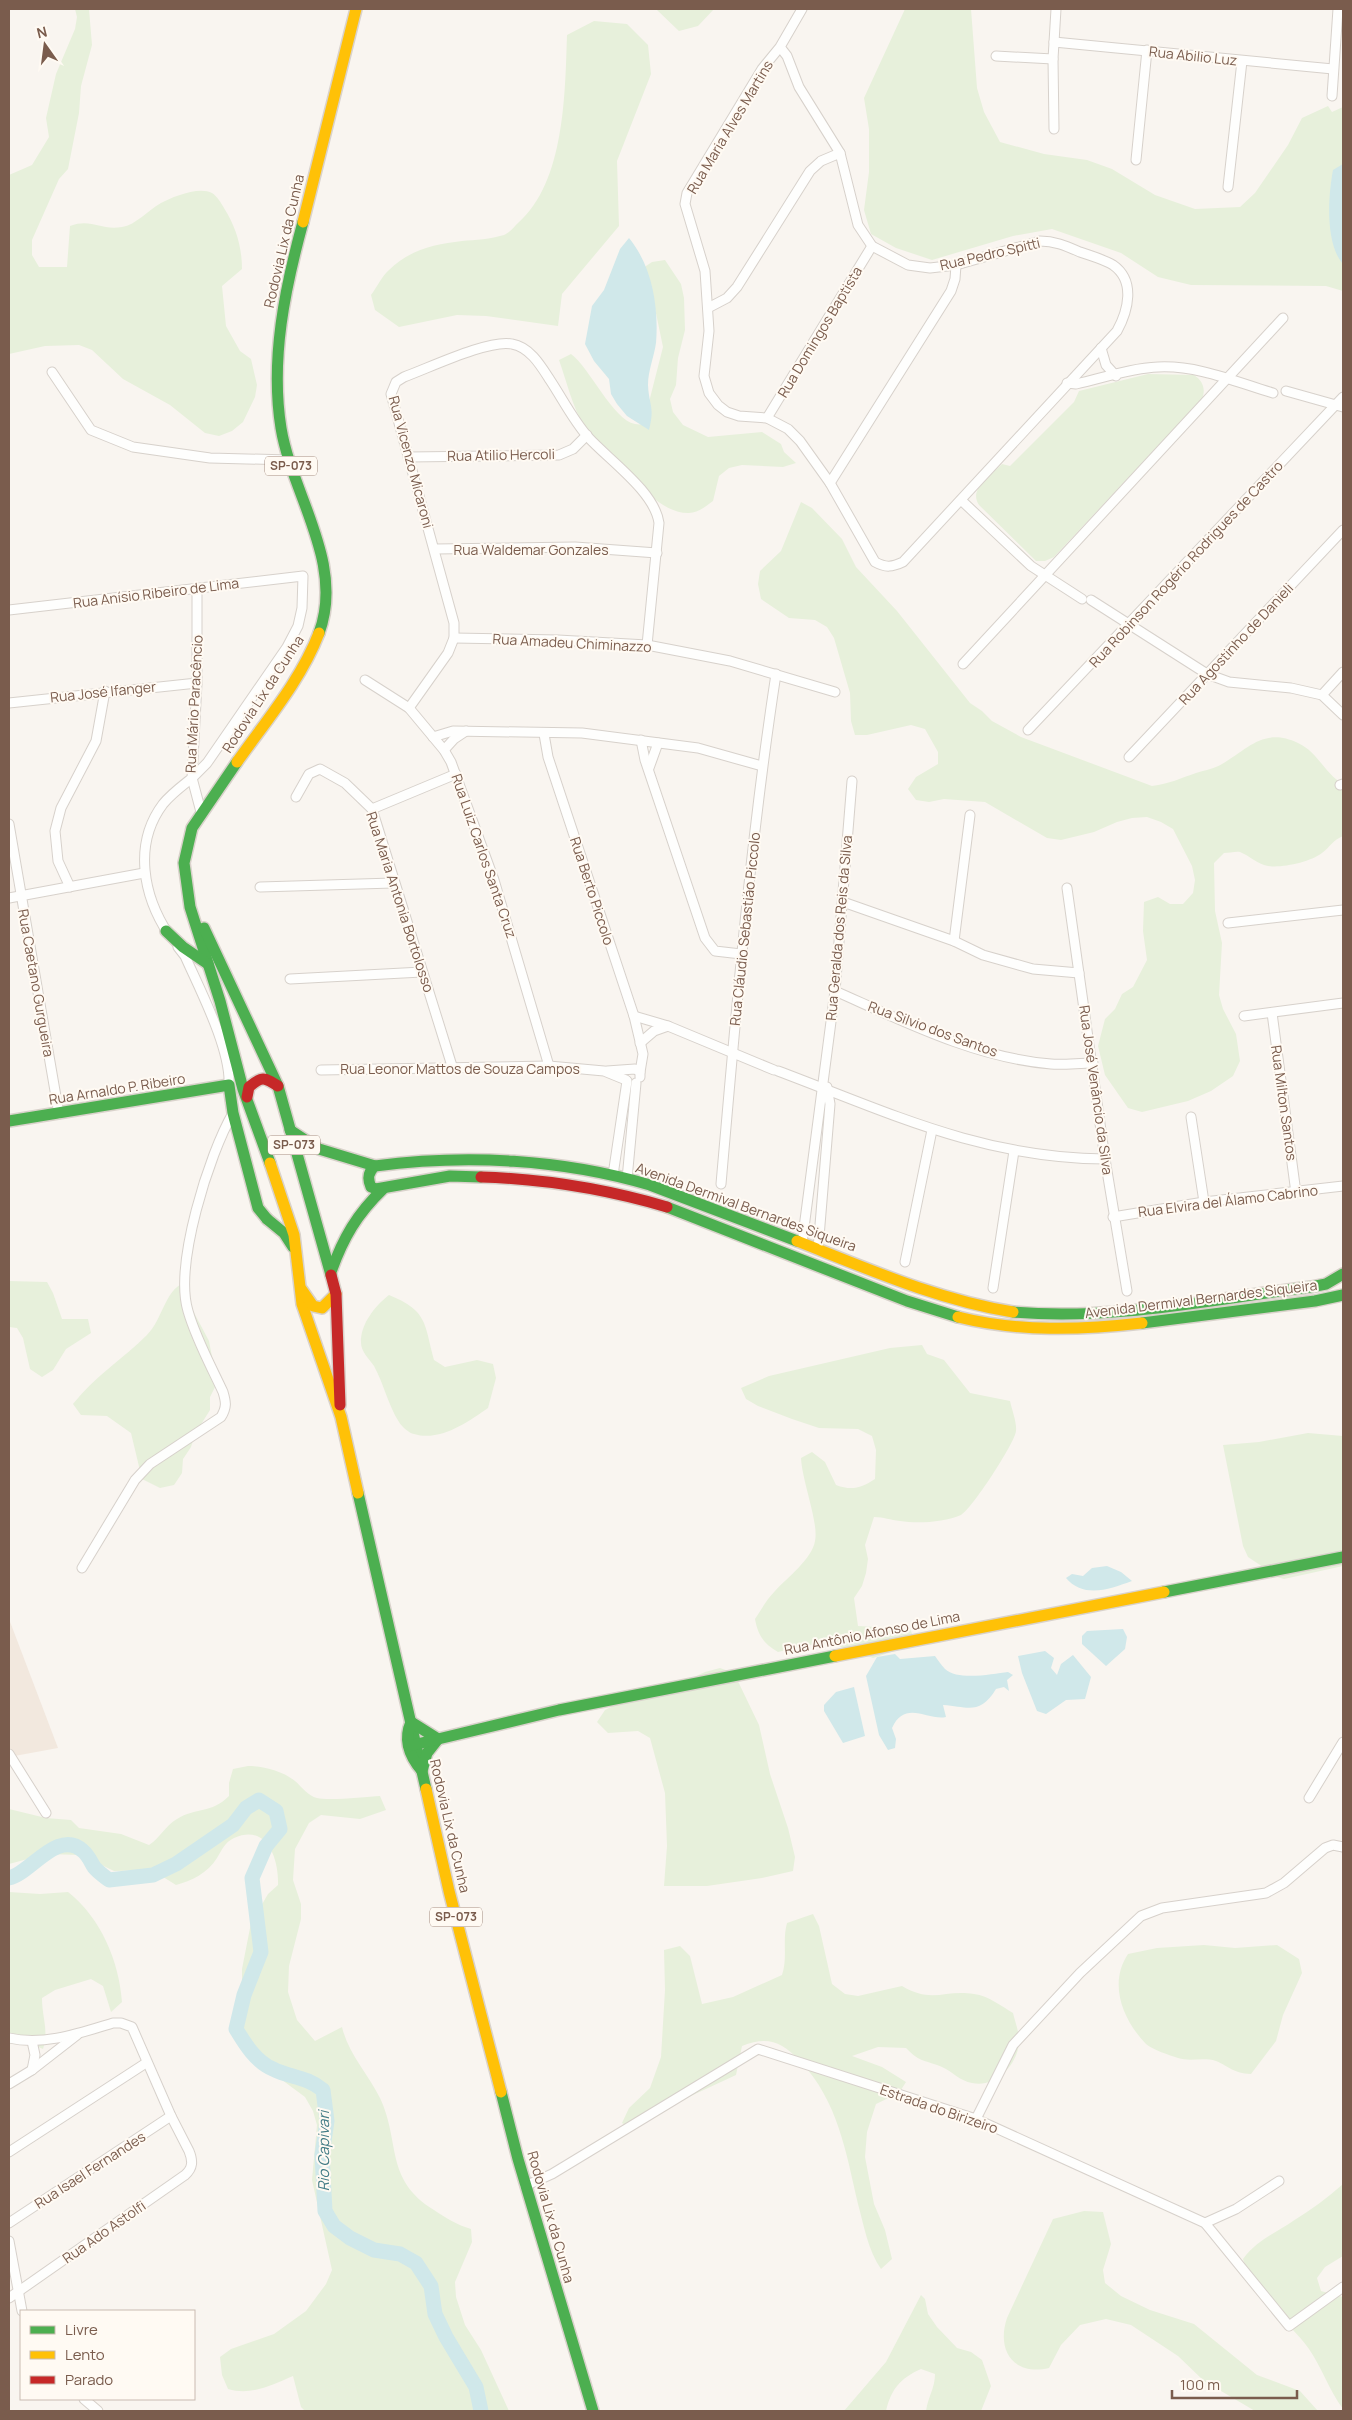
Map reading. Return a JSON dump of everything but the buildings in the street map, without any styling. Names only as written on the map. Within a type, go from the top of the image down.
[{"type":"main road","name":"Rodovia Lix da Cunha","points":[[356,9],[344,65],[286,289],[280,337],[279,417],[289,460],[322,562],[326,591],[323,621],[316,642],[266,723],[201,812],[192,828],[184,863],[190,907],[247,1097],[294,1235],[302,1304],[311,1335],[341,1417],[411,1722],[407,1728],[412,1745],[414,1763],[422,1771],[525,2186],[593,2411]]},
{"type":"main road","name":"Rodovia Lix da Cunha","points":[[187,889],[278,1086],[336,1294],[341,1417]]},
{"type":"main road","points":[[166,931],[183,947],[208,964]]},
{"type":"main road","points":[[247,1097],[249,1087],[259,1079],[267,1079],[278,1086]]},
{"type":"main road","points":[[229,1085],[233,1113],[258,1208],[267,1219],[284,1233],[295,1250]]},
{"type":"main road","name":"Rua Arnaldo P. Ribeiro","points":[[9,1121],[229,1085]]},
{"type":"main road","points":[[290,1130],[319,1149],[374,1166]]},
{"type":"main road","name":"Avenida Dermival Bernardes Siqueira","points":[[374,1166],[440,1161],[490,1162],[541,1165],[613,1175],[707,1206],[914,1287],[957,1301],[1025,1313],[1093,1313],[1153,1307],[1326,1284],[1343,1274]]},
{"type":"main road","points":[[374,1166],[368,1171],[368,1182],[370,1187],[383,1189]]},
{"type":"main road","name":"Avenida Dermival Bernardes Siqueira","points":[[383,1189],[412,1181],[450,1176],[532,1179],[590,1187],[684,1212],[869,1286],[935,1310],[979,1322],[1024,1328],[1100,1328],[1343,1295]]},
{"type":"main road","points":[[331,1272],[344,1235],[360,1211],[383,1189]]},
{"type":"main road","points":[[267,1219],[277,1216],[283,1199]]},
{"type":"main road","points":[[298,1282],[313,1306],[322,1308],[336,1294]]},
{"type":"main road","name":"Rua Antônio Afonso de Lima","points":[[412,1745],[559,1710],[1343,1557]]},
{"type":"main road","points":[[411,1722],[438,1739],[427,1753],[422,1771]]},
{"type":"street","name":"Rua Maria Alves Martins","points":[[802,9],[780,47],[762,70],[687,194],[686,204],[704,271],[708,308],[704,376],[710,394],[718,405],[727,412],[746,417],[767,418],[788,429],[800,440],[830,483],[869,553],[875,562],[884,567],[894,566],[903,562],[961,500]]},
{"type":"street","points":[[1054,129],[1053,59],[1056,9]]},
{"type":"street","points":[[1332,96],[1332,69],[1338,9]]},
{"type":"street","name":"Rua Abilio Luz","points":[[1054,42],[1332,69]]},
{"type":"street","name":"Rua Pedro Spitti","points":[[780,47],[786,56],[799,87],[840,152],[858,225],[872,246],[908,265],[930,268],[956,265],[1040,241],[1053,241],[1112,264],[1121,272],[1125,281],[1128,305],[1125,316],[1117,331],[961,500]]},
{"type":"street","points":[[1136,160],[1147,50]]},
{"type":"street","points":[[996,56],[1053,59]]},
{"type":"street","points":[[1228,187],[1242,61]]},
{"type":"street","points":[[708,308],[727,298],[737,287],[810,171],[821,160],[840,152]]},
{"type":"street","name":"Rua Domingos Baptista","points":[[767,418],[872,246]]},
{"type":"street","points":[[830,483],[842,467],[951,291],[955,279],[956,265]]},
{"type":"street","points":[[963,664],[1283,318]]},
{"type":"street","name":"Rua Vicenzo Micaroni","points":[[454,638],[451,607],[391,394],[396,382],[481,348],[500,344],[513,344],[525,350],[536,360],[587,435],[654,506],[659,523],[646,644]]},
{"type":"street","points":[[1101,348],[1106,364],[1116,376]]},
{"type":"street","points":[[1068,383],[1076,384],[1143,369],[1171,367],[1196,370],[1273,393]]},
{"type":"street","points":[[52,372],[91,430],[133,447],[210,458],[289,460]]},
{"type":"street","points":[[1286,391],[1340,406]]},
{"type":"street","name":"Rua Robinson Rogério Rodrigues de Castro","points":[[1028,730],[1340,406],[1343,397]]},
{"type":"street","name":"Rua Atilio Hercoli","points":[[408,457],[559,455],[573,449],[587,435]]},
{"type":"street","points":[[961,500],[1044,576],[1130,624],[1207,674],[1229,682],[1291,688],[1322,695],[1343,715]]},
{"type":"street","name":"Rua Agostinho de Danieli","points":[[1129,757],[1343,530]]},
{"type":"street","name":"Rua Waldemar Gonzales","points":[[436,549],[575,547],[657,553]]},
{"type":"street","name":"Rua Anísio Ribeiro de Lima","points":[[9,610],[303,576],[302,608],[298,626],[287,647],[208,763],[192,778]]},
{"type":"street","name":"Rua Mário Paracêncio","points":[[197,588],[197,683],[192,778],[164,802],[155,816],[149,829],[145,846],[144,873],[154,906],[166,931],[184,956],[203,999],[230,1071],[229,1085]]},
{"type":"street","points":[[409,708],[448,653],[454,638]]},
{"type":"street","name":"Rua Amadeu Chiminazzo","points":[[454,638],[646,644],[730,661],[835,692]]},
{"type":"street","points":[[1322,695],[1343,672]]},
{"type":"street","name":"Rua Cláudio Sebastiáo Piccolo","points":[[721,1184],[741,954],[762,766],[776,674]]},
{"type":"street","name":"Rua Luiz Carlos Santa Cruz","points":[[365,680],[409,708],[444,750],[456,774],[500,899],[549,1066]]},
{"type":"street","name":"Rua José Ifanger","points":[[9,703],[105,691],[197,683]]},
{"type":"street","points":[[70,887],[58,861],[55,831],[65,799],[96,741],[105,691]]},
{"type":"street","points":[[434,737],[446,732],[466,731],[544,734],[582,733],[698,748],[762,766]]},
{"type":"street","points":[[444,750],[454,739],[466,731]]},
{"type":"street","name":"Rua Berto Piccolo","points":[[544,734],[548,757],[634,1016],[641,1046]]},
{"type":"street","points":[[641,740],[705,938],[715,951],[741,954]]},
{"type":"street","points":[[649,768],[658,742]]},
{"type":"street","name":"Rua Maria Antonia Bortolosso","points":[[296,797],[309,774],[320,769],[345,783],[372,809],[452,1066]]},
{"type":"street","points":[[372,809],[456,774]]},
{"type":"street","points":[[192,778],[201,812]]},
{"type":"street","name":"Rua Geralda dos Reis da Silva","points":[[825,1089],[824,1075],[835,992],[852,781]]},
{"type":"street","points":[[954,940],[970,815]]},
{"type":"street","name":"Rua Caetano Gurgueira","points":[[9,824],[59,1114]]},
{"type":"street","points":[[9,898],[144,873]]},
{"type":"street","points":[[260,887],[394,883]]},
{"type":"street","name":"Rua José Venâncio da Silva","points":[[1067,888],[1093,1063],[1113,1217],[1127,1292]]},
{"type":"street","points":[[843,902],[954,940],[983,955],[1033,970],[1080,973]]},
{"type":"street","points":[[1228,923],[1343,910]]},
{"type":"street","points":[[290,979],[422,972]]},
{"type":"street","name":"Rua Silvio dos Santos","points":[[835,992],[954,1040],[1003,1056],[1051,1064],[1093,1063]]},
{"type":"street","points":[[1244,1016],[1343,1003]]},
{"type":"street","name":"Rua Milton Santos","points":[[1272,1013],[1296,1193]]},
{"type":"street","points":[[634,1016],[668,1026],[932,1130],[1014,1151],[1069,1159],[1105,1159]]},
{"type":"street","points":[[627,1179],[630,1081],[625,1075],[633,1070],[641,1046],[654,1031],[668,1026]]},
{"type":"street","name":"Rua Leonor Mattos de Souza Campos","points":[[322,1070],[452,1066],[549,1066],[604,1071],[630,1081]]},
{"type":"street","points":[[604,1071],[633,1070]]},
{"type":"street","points":[[630,1081],[640,1079],[633,1070]]},
{"type":"street","points":[[613,1175],[630,1081]]},
{"type":"street","points":[[802,1243],[825,1089]]},
{"type":"street","points":[[818,1249],[830,1104],[825,1089]]},
{"type":"street","points":[[82,1568],[135,1480],[150,1464],[221,1417],[226,1410],[223,1392],[187,1311],[184,1289],[186,1263],[196,1213],[210,1164],[233,1113]]},
{"type":"street","points":[[1191,1117],[1204,1202]]},
{"type":"street","points":[[905,1262],[932,1130]]},
{"type":"street","points":[[993,1288],[1014,1151]]},
{"type":"street","name":"Rua Elvira del Álamo Cabrino","points":[[1113,1217],[1204,1202],[1296,1193],[1343,1186]]},
{"type":"street","points":[[1309,1798],[1343,1742]]},
{"type":"street","points":[[9,1754],[46,1814]]},
{"type":"street","points":[[976,2119],[994,2087],[1013,2045],[1080,1973],[1141,1916],[1162,1908],[1266,1893],[1284,1883],[1326,1848],[1333,1846],[1343,1847]]},
{"type":"street","points":[[9,2038],[32,2041],[50,2040],[121,2023],[132,2027],[136,2032],[146,2063],[171,2116]]},
{"type":"street","points":[[9,2084],[32,2070],[79,2033]]},
{"type":"street","points":[[32,2041],[35,2056],[32,2070]]},
{"type":"street","name":"Estrada do Birizeiro","points":[[525,2186],[552,2174],[758,2049],[976,2119],[1205,2224],[1289,2326],[1343,2286]]},
{"type":"street","points":[[9,2152],[146,2063]]},
{"type":"street","name":"Rua Ado Astolfi","points":[[9,2298],[190,2171],[192,2162],[189,2151],[171,2116]]},
{"type":"street","name":"Rua Isael Fernandes","points":[[9,2223],[171,2116]]},
{"type":"street","points":[[1205,2224],[1236,2209],[1279,2180]]},
{"type":"street","points":[[9,2241],[20,2290],[22,2310]]},
{"type":"street","points":[[85,2400],[95,2410]]},
{"type":"shaded area","points":[[9,1619],[58,1748],[9,1757]]},
{"type":"green space","points":[[75,9],[89,9],[92,45],[81,86],[79,113],[68,169],[59,179],[32,240],[32,255],[39,267],[67,267],[70,226],[84,223],[115,228],[127,226],[161,203],[179,195],[207,191],[216,196],[235,230],[242,261],[242,269],[222,286],[226,326],[240,351],[251,359],[257,385],[255,397],[243,422],[232,431],[219,436],[205,433],[170,405],[123,379],[92,350],[79,345],[45,346],[9,354],[9,175],[32,165],[49,137],[46,118],[56,74],[75,29],[77,17]]},
{"type":"green space","points":[[652,9],[714,9],[698,26],[679,31],[657,10]]},
{"type":"green space","points":[[905,9],[971,9],[977,88],[984,112],[1000,142],[1044,154],[1087,160],[1112,169],[1155,195],[1195,209],[1240,207],[1255,193],[1288,145],[1302,118],[1328,106],[1332,112],[1343,107],[1343,291],[1326,286],[1191,285],[1158,277],[1121,253],[1052,229],[1013,236],[932,260],[896,248],[871,234],[864,210],[869,172],[869,129],[864,98]]},
{"type":"green space","points":[[594,21],[627,24],[648,45],[651,74],[617,161],[619,226],[562,294],[558,326],[486,316],[457,315],[399,327],[375,310],[371,295],[389,270],[405,257],[432,246],[504,235],[534,206],[554,161],[563,109],[567,35]]},
{"type":"green space","points":[[665,260],[681,284],[684,298],[685,330],[678,358],[676,385],[670,399],[673,412],[683,425],[708,437],[762,432],[781,444],[784,452],[796,463],[783,467],[742,465],[729,468],[719,476],[713,501],[692,513],[677,511],[665,506],[654,498],[633,478],[607,448],[590,434],[577,411],[559,360],[571,354],[586,370],[618,413],[635,424],[647,424],[649,402],[663,347],[652,294],[640,270],[652,262]]},
{"type":"green space","points":[[1148,374],[1194,375],[1203,386],[1202,399],[1054,557],[1045,561],[1036,561],[979,505],[976,493],[982,483],[1002,464],[1010,466],[1074,402],[1079,391]]},
{"type":"green space","points":[[801,502],[812,508],[842,539],[856,567],[897,611],[970,703],[992,721],[1021,737],[1152,786],[1216,767],[1257,741],[1276,737],[1305,747],[1343,784],[1343,836],[1317,856],[1296,864],[1268,866],[1237,852],[1224,853],[1214,863],[1215,911],[1222,943],[1219,995],[1223,1009],[1236,1034],[1240,1061],[1233,1076],[1211,1091],[1188,1101],[1142,1112],[1128,1108],[1105,1075],[1098,1046],[1105,1019],[1115,1009],[1122,994],[1133,987],[1147,960],[1143,931],[1144,902],[1158,897],[1170,904],[1183,904],[1193,893],[1195,880],[1192,866],[1173,829],[1147,817],[1132,818],[1094,832],[1061,840],[1047,838],[985,802],[944,799],[929,802],[916,800],[908,789],[916,777],[938,764],[938,752],[925,729],[911,725],[867,735],[855,735],[851,721],[850,693],[834,638],[827,627],[815,620],[789,618],[761,599],[758,584],[760,571],[781,551]]},
{"type":"green space","points":[[9,1281],[47,1282],[62,1319],[88,1319],[91,1333],[66,1349],[53,1370],[42,1377],[30,1369],[23,1338],[17,1328],[9,1327]]},
{"type":"green space","points":[[185,1282],[191,1307],[209,1341],[217,1383],[210,1397],[210,1410],[195,1434],[191,1447],[183,1459],[182,1473],[174,1485],[160,1488],[142,1479],[131,1433],[107,1416],[81,1415],[73,1404],[90,1385],[147,1335],[157,1321],[172,1292]]},
{"type":"green space","points":[[389,1295],[402,1301],[418,1313],[426,1327],[434,1360],[445,1367],[477,1360],[493,1364],[496,1378],[488,1408],[472,1419],[444,1433],[424,1436],[414,1434],[402,1426],[392,1409],[374,1366],[361,1346],[361,1336],[366,1322],[379,1304]]},
{"type":"green space","points":[[922,1345],[927,1354],[944,1360],[970,1393],[1010,1401],[1016,1424],[1014,1438],[983,1489],[961,1515],[939,1521],[923,1522],[896,1521],[874,1517],[865,1545],[868,1559],[866,1573],[862,1586],[854,1598],[858,1626],[910,1629],[915,1640],[904,1648],[873,1658],[832,1644],[807,1645],[778,1652],[762,1638],[755,1619],[772,1594],[809,1555],[815,1541],[815,1524],[801,1458],[812,1452],[825,1462],[836,1485],[856,1488],[875,1479],[876,1450],[872,1436],[858,1429],[819,1428],[792,1419],[758,1406],[746,1399],[741,1388],[769,1376],[890,1348]]},
{"type":"green space","points":[[1308,1433],[1343,1436],[1343,1566],[1284,1579],[1270,1575],[1248,1557],[1243,1546],[1223,1445],[1259,1442]]},
{"type":"green space","points":[[720,1668],[734,1673],[759,1725],[770,1774],[788,1828],[795,1857],[793,1871],[762,1878],[707,1886],[664,1886],[667,1846],[665,1793],[650,1738],[638,1731],[608,1733],[597,1722],[605,1710],[613,1706],[648,1698],[705,1672]]},
{"type":"green space","points":[[248,1766],[266,1768],[285,1774],[317,1798],[338,1799],[380,1796],[386,1810],[360,1819],[321,1815],[309,1823],[295,1849],[293,1880],[301,1904],[301,1919],[289,1966],[288,1992],[297,2020],[315,2041],[342,2027],[353,2055],[380,2098],[386,2114],[400,2173],[407,2186],[418,2198],[434,2210],[456,2223],[471,2229],[472,2242],[455,2282],[456,2297],[465,2325],[481,2350],[509,2411],[305,2411],[301,2407],[293,2376],[269,2386],[253,2390],[237,2391],[228,2389],[222,2375],[220,2357],[231,2349],[274,2334],[306,2311],[326,2284],[332,2270],[312,2180],[317,2125],[313,2111],[305,2097],[243,2051],[236,2022],[242,1969],[251,1923],[268,1894],[278,1885],[278,1875],[273,1855],[263,1839],[255,1835],[234,1838],[226,1844],[209,1868],[193,1879],[176,1885],[152,1870],[114,1871],[81,1855],[46,1854],[9,1864],[9,1809],[46,1818],[71,1820],[79,1828],[121,1834],[149,1845],[177,1819],[184,1815],[216,1806],[222,1802],[229,1796],[229,1783],[233,1769]]},
{"type":"green space","points":[[9,1892],[40,1894],[68,1892],[90,1914],[99,1927],[117,1971],[122,2002],[111,2012],[103,1986],[91,1979],[55,1990],[42,1998],[45,2030],[43,2049],[9,2034]]},
{"type":"green space","points":[[813,1914],[819,1926],[832,1984],[845,1994],[858,1996],[902,1986],[930,1995],[964,1993],[979,1995],[1013,2013],[1018,2032],[1019,2043],[1010,2067],[997,2078],[981,2084],[964,2080],[942,2067],[919,2059],[906,2048],[878,2047],[852,2056],[882,2067],[906,2082],[899,2093],[876,2104],[867,2132],[865,2157],[874,2204],[885,2230],[892,2259],[881,2269],[867,2238],[844,2146],[832,2110],[813,2076],[793,2054],[780,2045],[773,2042],[759,2041],[742,2046],[736,2075],[667,2107],[634,2130],[622,2123],[629,2108],[650,2088],[661,2057],[665,1990],[664,1950],[680,1946],[690,1956],[702,2004],[733,1997],[782,1975],[785,1962],[787,1923]]},
{"type":"green space","points":[[1204,1945],[1235,1948],[1277,1945],[1299,1959],[1302,1973],[1283,2015],[1276,2041],[1251,2074],[1236,2071],[1216,2061],[1183,2059],[1153,2048],[1146,2044],[1138,2034],[1125,2013],[1119,1989],[1119,1977],[1122,1965],[1128,1954],[1157,1948]]},
{"type":"green space","points":[[1343,2184],[1343,2256],[1325,2267],[1317,2278],[1321,2291],[1343,2297],[1343,2409],[1309,2349],[1254,2285],[1243,2259],[1260,2242],[1313,2208]]},
{"type":"green space","points":[[1084,2211],[1103,2212],[1111,2244],[1103,2270],[1105,2283],[1121,2296],[1150,2310],[1194,2324],[1257,2375],[1300,2391],[1318,2411],[1255,2411],[1204,2381],[1178,2356],[1131,2325],[1106,2319],[1080,2325],[1061,2345],[1049,2368],[1037,2370],[1017,2364],[1006,2350],[1004,2341],[1007,2318],[1053,2219]]},
{"type":"green space","points":[[921,2295],[925,2299],[928,2314],[937,2327],[957,2348],[971,2352],[982,2360],[991,2386],[981,2411],[926,2411],[935,2374],[921,2369],[907,2376],[902,2381],[894,2391],[886,2411],[844,2411],[886,2362]]},
{"type":"water","points":[[1343,164],[1343,264],[1333,245],[1329,206],[1333,170]]},
{"type":"water","points":[[629,238],[643,261],[655,301],[656,343],[648,380],[652,411],[649,430],[627,416],[617,404],[611,394],[609,379],[594,361],[585,344],[592,306],[604,290],[620,249]]},
{"type":"water","points":[[1107,1566],[1121,1572],[1132,1581],[1106,1589],[1089,1590],[1073,1584],[1066,1578],[1072,1574],[1083,1576],[1092,1568]]},
{"type":"water","points":[[1123,1629],[1127,1637],[1125,1649],[1106,1666],[1082,1644],[1082,1636],[1087,1631]]},
{"type":"water","points":[[1045,1651],[1054,1658],[1051,1668],[1057,1675],[1061,1664],[1073,1655],[1091,1677],[1085,1699],[1066,1700],[1046,1714],[1037,1711],[1022,1673],[1018,1656]]},
{"type":"water","points":[[895,1654],[900,1659],[935,1656],[945,1669],[958,1675],[975,1676],[1008,1672],[1013,1675],[1007,1680],[1009,1691],[1004,1687],[996,1689],[985,1703],[973,1708],[943,1705],[946,1717],[917,1713],[903,1715],[897,1719],[892,1728],[896,1739],[895,1748],[888,1750],[879,1735],[866,1676],[877,1657]]},
{"type":"water","points":[[854,1687],[865,1736],[843,1743],[824,1711],[824,1705],[836,1692]]},
{"type":"waterway","name":"Rio Capivari","points":[[9,1878],[26,1869],[44,1854],[64,1845],[74,1845],[83,1851],[94,1867],[109,1880],[153,1875],[176,1864],[233,1825],[246,1808],[259,1800],[276,1811],[280,1829],[266,1846],[252,1878],[261,1952],[244,1995],[236,2029],[243,2041],[261,2062],[280,2072],[311,2082],[323,2090],[327,2121],[322,2155],[325,2211],[334,2226],[350,2238],[374,2250],[400,2254],[416,2263],[431,2286],[435,2314],[446,2337],[476,2387],[481,2411]]},
{"type":"traffic: fast","points":[[303,222],[290,272],[281,324],[278,350],[278,402],[281,428],[287,453],[314,529],[326,581],[325,607],[319,633]]},
{"type":"traffic: fast","points":[[237,762],[192,828],[184,863],[190,907],[220,1001],[243,1089],[270,1163]]},
{"type":"traffic: fast","points":[[204,928],[278,1086],[331,1275]]},
{"type":"traffic: fast","points":[[166,931],[183,947],[208,964]]},
{"type":"traffic: fast","points":[[9,1121],[229,1085],[233,1113],[258,1208],[267,1219]]},
{"type":"traffic: fast","points":[[290,1130],[319,1149],[375,1166]]},
{"type":"traffic: fast","points":[[481,1177],[450,1176],[376,1189],[371,1187],[369,1181],[370,1173],[375,1166],[409,1162],[479,1160],[548,1164],[583,1169],[650,1185],[797,1241]]},
{"type":"traffic: fast","points":[[331,1272],[341,1248],[358,1217],[383,1189]]},
{"type":"traffic: fast","points":[[667,1207],[907,1301],[958,1317]]},
{"type":"traffic: fast","points":[[267,1219],[284,1233],[293,1247]]},
{"type":"traffic: fast","points":[[1013,1312],[1088,1314],[1162,1307],[1311,1287],[1326,1284],[1343,1274]]},
{"type":"traffic: fast","points":[[1142,1323],[1315,1301],[1343,1295]]},
{"type":"traffic: fast","points":[[358,1493],[426,1789]]},
{"type":"traffic: fast","points":[[1164,1592],[1343,1557]]},
{"type":"traffic: fast","points":[[409,1746],[559,1710],[835,1656]]},
{"type":"traffic: fast","points":[[411,1722],[438,1739],[427,1753],[422,1771],[414,1760],[409,1748],[408,1735],[411,1722]]},
{"type":"traffic: fast","points":[[501,2092],[518,2159],[593,2411]]},
{"type":"traffic: slow","points":[[303,222],[356,9]]},
{"type":"traffic: slow","points":[[237,762],[293,684],[319,633]]},
{"type":"traffic: slow","points":[[270,1163],[294,1235],[302,1304],[341,1417],[358,1493]]},
{"type":"traffic: slow","points":[[797,1241],[930,1292],[985,1307],[1013,1312]]},
{"type":"traffic: slow","points":[[302,1290],[313,1306],[322,1308],[336,1294]]},
{"type":"traffic: slow","points":[[958,1317],[1003,1325],[1050,1328],[1142,1323]]},
{"type":"traffic: slow","points":[[835,1656],[1164,1592]]},
{"type":"traffic: slow","points":[[426,1789],[449,1891],[501,2092]]},
{"type":"traffic: jam","points":[[247,1097],[249,1087],[260,1079],[266,1079],[278,1086]]},
{"type":"traffic: jam","points":[[481,1177],[575,1186],[667,1207]]},
{"type":"traffic: jam","points":[[331,1275],[336,1294],[340,1405]]}]
